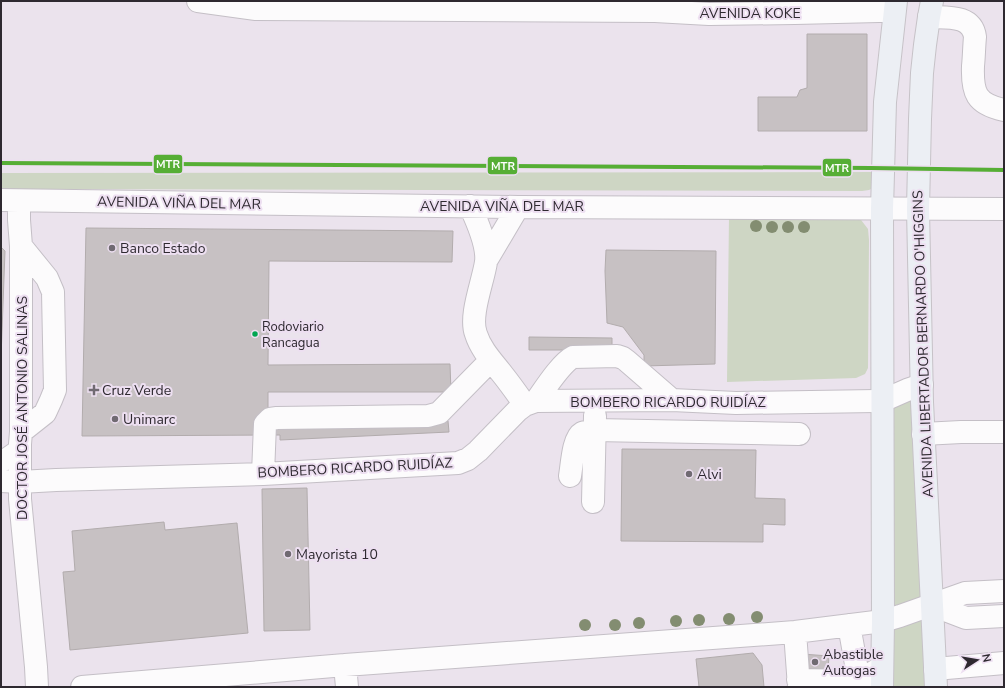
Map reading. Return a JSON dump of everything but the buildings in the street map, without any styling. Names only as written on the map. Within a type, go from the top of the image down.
[{"type":"main road","points":[[882,677],[882,208],[885,102],[895,6]]},
{"type":"main road","name":"AVENIDA LIBERTADOR BERNARDO O'HIGGINS","points":[[931,9],[922,73],[918,209],[923,434],[936,678]]},
{"type":"street","name":"AVENIDA KOKE","points":[[198,1],[256,9],[330,5],[540,6],[710,14],[795,14],[879,11],[895,6]]},
{"type":"street","points":[[931,9],[965,21],[969,24],[975,37],[973,79],[975,90],[981,100],[991,106],[1004,110]]},
{"type":"street","name":"AVENIDA VIÑA DEL MAR","points":[[10,200],[518,207],[1004,209]]},
{"type":"street","name":"DOCTOR JOSÉ ANTONIO SALINAS","points":[[10,200],[19,220],[21,246],[14,447],[11,481],[20,499],[36,667],[36,687]]},
{"type":"street","points":[[470,206],[481,233],[486,261]]},
{"type":"street","points":[[518,207],[486,261],[476,303],[474,322],[475,333],[482,348],[513,388],[530,403],[560,370],[636,369],[672,400]]},
{"type":"street","points":[[14,447],[45,413],[52,400],[55,390],[53,292],[48,278],[21,246]]},
{"type":"street","points":[[263,474],[266,424],[270,419],[434,415],[439,413],[491,360]]},
{"type":"street","points":[[882,401],[922,385]]},
{"type":"street","name":"BOMBERO RICARDO RUIDÍAZ","points":[[11,481],[263,474],[458,463],[468,459],[478,451],[517,411],[530,403],[672,400],[736,403],[882,401]]},
{"type":"street","points":[[593,502],[596,412],[595,401]]},
{"type":"street","points":[[570,476],[576,442],[579,435],[584,432],[595,430],[799,434]]},
{"type":"street","points":[[923,434],[1004,432]]},
{"type":"street","points":[[82,687],[345,665],[795,632],[883,621],[965,593],[1004,591]]},
{"type":"street","points":[[932,605],[966,618],[1004,616]]},
{"type":"street","points":[[849,625],[859,684]]},
{"type":"street","points":[[795,632],[799,684],[859,684],[882,677]]},
{"type":"street","points":[[936,678],[1004,663]]},
{"type":"street","points":[[345,665],[347,687]]},
{"type":"green space","points":[[878,172],[875,187],[862,191],[1,189],[1,173]]},
{"type":"green space","points":[[858,216],[868,229],[869,240],[868,368],[865,374],[856,378],[727,382],[729,217]]},
{"type":"green space","points":[[912,393],[927,687],[894,687],[894,399]]},
{"type":"transit line","name":"MTR","points":[[1,163],[1004,170]]},
{"type":"place","name":"Banco Estado","points":[[112,248]]},
{"type":"place","name":"Rodoviario Rancagua","points":[[255,334]]},
{"type":"place","name":"Cruz Verde","points":[[94,390]]},
{"type":"place","name":"Unimarc","points":[[115,419]]},
{"type":"place","name":"Alvi","points":[[689,474]]},
{"type":"place","name":"Mayorista 10","points":[[288,554]]},
{"type":"place","name":"Abastible Autogas","points":[[815,662]]}]
